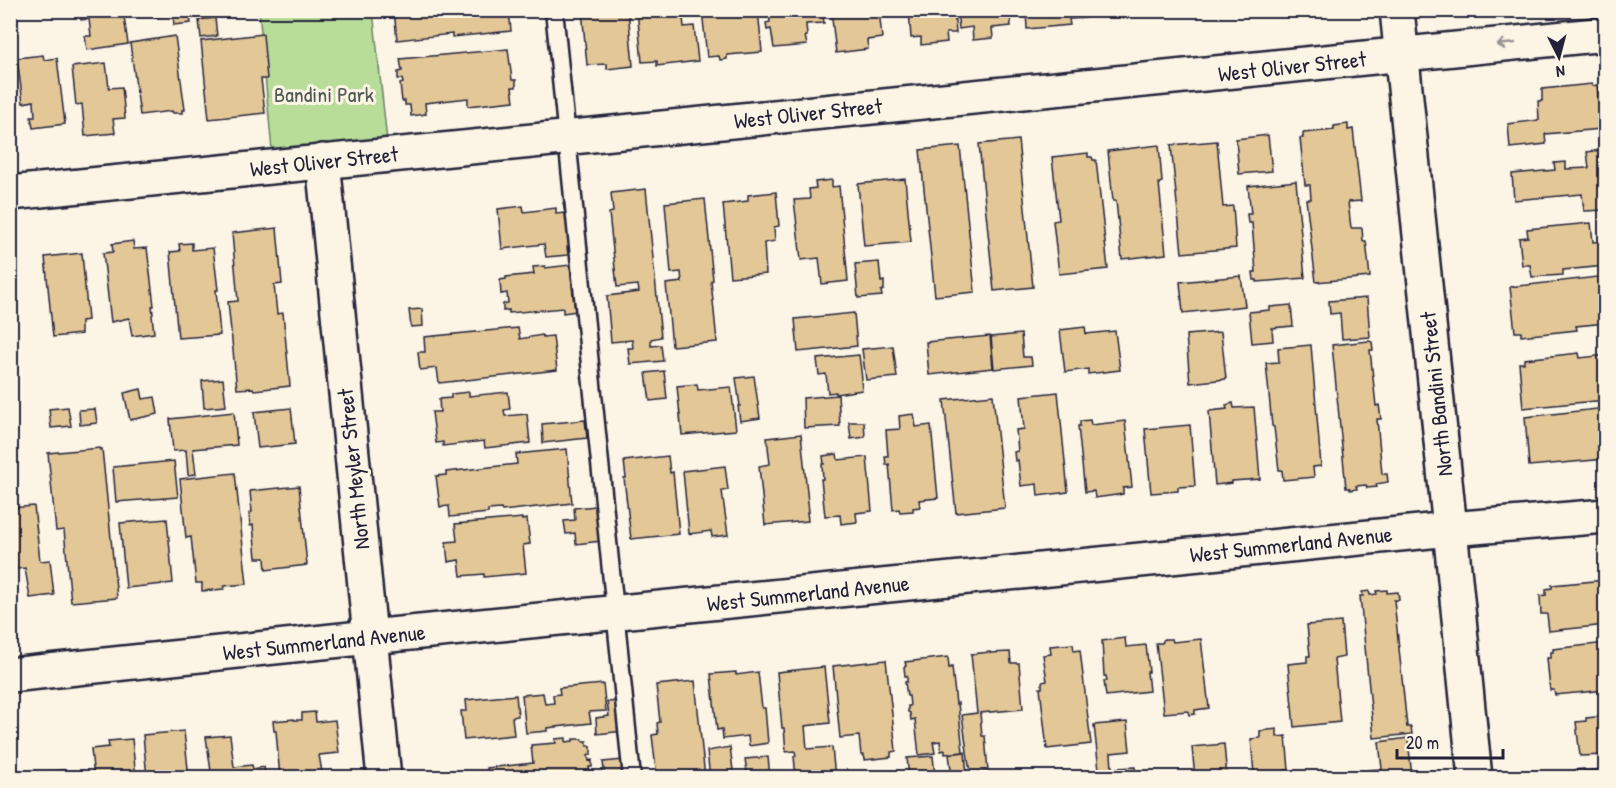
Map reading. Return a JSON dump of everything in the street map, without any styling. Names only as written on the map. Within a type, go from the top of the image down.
[{"type":"street","name":"North Bandini Street","points":[[1397,10],[1475,777]]},
{"type":"street","name":"West Oliver Street","points":[[10,193],[1605,34]]},
{"type":"street","name":"North Meyler Street","points":[[323,161],[384,777]]},
{"type":"street","name":"West Summerland Avenue","points":[[10,675],[615,612],[1450,529],[1605,516]]},
{"type":"lane","points":[[554,10],[632,777]]},
{"type":"green space","name":"Bandini Park","points":[[259,11],[373,11],[388,150],[273,161]]},
{"type":"building","points":[[79,10],[123,10],[128,44],[87,50],[85,36],[91,36],[89,19],[81,20]]},
{"type":"building","points":[[155,10],[189,10],[191,23],[174,25],[173,15],[155,17]]},
{"type":"building","points":[[222,10],[238,10],[238,16],[222,17]]},
{"type":"building","points":[[394,10],[509,10],[511,31],[397,40]]},
{"type":"building","points":[[582,10],[628,10],[633,66],[607,69],[607,64],[587,65]]},
{"type":"building","points":[[637,10],[682,10],[684,27],[694,26],[698,61],[657,66],[657,61],[642,62]]},
{"type":"building","points":[[702,10],[758,10],[762,52],[727,55],[727,59],[720,60],[719,56],[707,57]]},
{"type":"building","points":[[769,10],[822,10],[824,23],[806,24],[807,45],[774,48],[771,29],[767,30],[766,23],[770,22]]},
{"type":"building","points":[[831,10],[879,10],[882,38],[867,40],[868,49],[836,53]]},
{"type":"building","points":[[909,10],[954,10],[956,33],[946,33],[947,42],[921,45],[921,37],[911,38]]},
{"type":"building","points":[[957,10],[1010,10],[1011,26],[992,28],[993,38],[973,40],[972,27],[959,29]]},
{"type":"building","points":[[1026,10],[1084,10],[1085,18],[1069,19],[1070,25],[1027,29]]},
{"type":"building","points":[[215,18],[217,36],[201,38],[199,20]]},
{"type":"building","points":[[263,34],[267,79],[261,79],[265,113],[209,119],[201,41]]},
{"type":"building","points":[[175,36],[185,110],[182,110],[182,113],[172,111],[140,115],[130,43]]},
{"type":"building","points":[[508,49],[512,80],[516,80],[516,87],[512,87],[514,101],[468,106],[468,98],[425,103],[426,114],[411,116],[410,105],[405,105],[405,101],[402,101],[400,84],[403,83],[402,79],[398,79],[398,72],[402,71],[400,59]]},
{"type":"building","points":[[43,55],[44,60],[57,58],[65,124],[33,128],[31,117],[35,117],[34,101],[23,103],[17,58]]},
{"type":"building","points":[[106,63],[109,88],[122,87],[125,118],[113,119],[115,133],[85,136],[82,104],[76,105],[72,67]]},
{"type":"building","points":[[1592,84],[1592,86],[1597,85],[1601,129],[1545,134],[1546,144],[1510,148],[1508,124],[1539,120],[1538,101],[1542,101],[1542,89]]},
{"type":"building","points":[[1348,124],[1348,130],[1353,129],[1361,201],[1348,202],[1351,228],[1362,228],[1363,241],[1366,241],[1370,277],[1316,282],[1306,199],[1311,199],[1310,185],[1305,185],[1300,138],[1303,138],[1303,133],[1334,130],[1334,126]]},
{"type":"building","points":[[1268,135],[1272,171],[1239,174],[1236,139]]},
{"type":"building","points":[[1018,140],[1033,287],[994,291],[979,144]]},
{"type":"building","points":[[1217,141],[1223,207],[1233,206],[1236,248],[1182,253],[1171,145]]},
{"type":"building","points":[[1159,145],[1162,182],[1159,183],[1166,254],[1122,259],[1108,151]]},
{"type":"building","points":[[960,146],[975,292],[935,296],[920,150]]},
{"type":"building","points":[[1606,149],[1606,210],[1584,211],[1582,194],[1514,200],[1512,174],[1555,170],[1554,163],[1566,162],[1566,169],[1589,168],[1587,152]]},
{"type":"building","points":[[1088,153],[1088,157],[1096,160],[1108,269],[1059,274],[1053,221],[1059,220],[1052,157]]},
{"type":"building","points":[[905,179],[911,242],[864,246],[858,184]]},
{"type":"building","points":[[832,180],[832,187],[839,186],[848,281],[822,284],[819,258],[801,260],[794,200],[810,199],[809,189],[816,188],[815,182]]},
{"type":"building","points":[[1296,181],[1305,278],[1257,282],[1254,280],[1253,272],[1256,272],[1252,223],[1248,223],[1247,214],[1251,214],[1248,186]]},
{"type":"building","points":[[646,189],[661,337],[651,339],[651,346],[661,345],[663,361],[630,364],[628,348],[633,348],[632,340],[611,342],[607,296],[639,292],[638,285],[617,287],[609,213],[613,212],[611,193]]},
{"type":"building","points":[[776,192],[779,226],[774,227],[775,241],[764,243],[766,274],[730,277],[723,204],[748,201],[748,195]]},
{"type":"building","points":[[705,199],[717,342],[672,346],[666,284],[682,282],[681,272],[671,273],[665,203]]},
{"type":"building","points":[[571,202],[576,246],[567,247],[568,255],[546,257],[544,244],[502,249],[498,209],[523,206],[524,212],[556,208],[556,214],[565,213],[563,203]]},
{"type":"building","points":[[1591,223],[1593,242],[1606,241],[1606,266],[1563,270],[1563,275],[1532,277],[1530,265],[1522,265],[1519,238],[1528,237],[1527,229]]},
{"type":"building","points":[[277,228],[282,284],[274,285],[277,314],[283,313],[290,386],[254,390],[253,388],[237,389],[228,302],[238,301],[232,233]]},
{"type":"building","points":[[133,241],[134,249],[147,248],[154,306],[152,306],[152,315],[154,333],[132,336],[129,318],[111,322],[103,253],[113,252],[112,244]]},
{"type":"building","points":[[192,243],[192,250],[213,248],[220,335],[178,338],[170,252],[180,251],[179,244]]},
{"type":"building","points":[[82,253],[88,320],[81,321],[81,334],[53,337],[45,257]]},
{"type":"building","points":[[879,262],[881,282],[884,281],[882,296],[858,298],[855,264]]},
{"type":"building","points":[[570,265],[574,304],[576,304],[577,311],[563,313],[563,308],[509,313],[509,310],[503,311],[503,304],[508,303],[507,293],[501,294],[500,280],[506,277],[534,274],[533,267]]},
{"type":"building","points":[[1241,276],[1245,306],[1183,313],[1180,282]]},
{"type":"building","points":[[1606,276],[1606,323],[1576,326],[1577,330],[1521,336],[1521,332],[1515,332],[1510,287]]},
{"type":"building","points":[[1367,298],[1370,337],[1342,339],[1340,313],[1330,314],[1329,301]]},
{"type":"building","points":[[1291,305],[1293,326],[1272,328],[1273,341],[1252,343],[1249,312]]},
{"type":"building","points":[[422,309],[423,326],[411,327],[409,310]]},
{"type":"building","points":[[854,313],[857,346],[798,352],[795,319]]},
{"type":"building","points":[[1085,327],[1086,334],[1115,331],[1120,370],[1088,374],[1088,369],[1065,372],[1060,330]]},
{"type":"building","points":[[518,328],[520,339],[542,335],[543,337],[553,336],[557,370],[439,383],[437,368],[420,370],[418,352],[425,352],[424,337]]},
{"type":"building","points":[[1221,332],[1226,379],[1190,383],[1186,335]]},
{"type":"building","points":[[1021,334],[1023,357],[1031,357],[1032,365],[994,369],[991,337]]},
{"type":"building","points":[[990,336],[993,368],[929,375],[926,342]]},
{"type":"building","points":[[1372,342],[1373,350],[1370,350],[1376,406],[1379,405],[1381,419],[1377,419],[1382,474],[1387,474],[1388,482],[1376,484],[1377,487],[1356,486],[1357,489],[1350,490],[1346,488],[1332,345]]},
{"type":"building","points":[[1311,345],[1321,466],[1313,467],[1314,477],[1283,480],[1282,470],[1279,470],[1274,427],[1272,426],[1266,363],[1279,362],[1278,348]]},
{"type":"building","points":[[893,346],[897,377],[866,380],[862,349]]},
{"type":"building","points":[[1579,353],[1580,358],[1606,355],[1606,400],[1523,408],[1519,363],[1524,363],[1524,359]]},
{"type":"building","points":[[859,355],[862,390],[828,393],[826,374],[819,375],[817,359]]},
{"type":"building","points":[[664,371],[667,399],[650,401],[646,373]]},
{"type":"building","points":[[754,376],[760,418],[740,421],[736,378]]},
{"type":"building","points":[[223,379],[226,406],[204,408],[202,381]]},
{"type":"building","points":[[697,384],[698,390],[731,387],[736,430],[682,435],[677,386]]},
{"type":"building","points":[[141,389],[143,399],[155,397],[158,414],[130,420],[124,393]]},
{"type":"building","points":[[469,392],[469,396],[508,392],[510,409],[504,410],[505,416],[527,414],[530,443],[485,448],[484,441],[443,446],[443,442],[436,443],[432,412],[440,412],[439,399],[451,398],[451,394]]},
{"type":"building","points":[[1058,392],[1068,492],[1038,496],[1037,484],[1021,486],[1018,460],[1015,461],[1014,452],[1018,451],[1016,430],[1024,429],[1021,396]]},
{"type":"building","points":[[838,395],[840,426],[804,428],[803,398]]},
{"type":"building","points":[[993,395],[1005,508],[956,513],[944,400]]},
{"type":"building","points":[[1233,403],[1234,408],[1254,407],[1260,479],[1215,485],[1209,411],[1227,409],[1226,405]]},
{"type":"building","points":[[68,407],[71,426],[51,428],[49,409]]},
{"type":"building","points":[[291,408],[295,444],[258,448],[254,412]]},
{"type":"building","points":[[1606,408],[1606,459],[1529,466],[1525,417]]},
{"type":"building","points":[[95,409],[97,423],[80,425],[79,410]]},
{"type":"building","points":[[234,412],[237,445],[193,449],[196,474],[188,475],[186,450],[173,451],[170,419]]},
{"type":"building","points":[[914,414],[916,427],[931,425],[938,498],[919,500],[920,507],[913,508],[913,511],[900,512],[899,509],[893,510],[889,464],[886,465],[885,456],[888,456],[886,430],[900,429],[899,416]]},
{"type":"building","points":[[585,420],[587,438],[543,443],[542,424]]},
{"type":"building","points":[[1090,420],[1091,425],[1125,421],[1132,487],[1123,488],[1123,494],[1095,498],[1094,491],[1085,492],[1078,426],[1080,426],[1080,421]]},
{"type":"building","points":[[849,422],[864,422],[865,437],[851,439]]},
{"type":"building","points":[[1190,425],[1195,486],[1178,487],[1178,491],[1151,493],[1145,429]]},
{"type":"building","points":[[801,434],[808,521],[765,525],[759,466],[770,464],[767,438]]},
{"type":"building","points":[[102,449],[117,598],[71,602],[64,530],[56,531],[48,453]]},
{"type":"building","points":[[567,449],[572,503],[502,511],[501,509],[488,510],[488,513],[450,517],[449,506],[440,507],[436,476],[446,475],[446,472],[517,464],[516,454]]},
{"type":"building","points":[[837,454],[838,460],[867,457],[872,511],[856,513],[857,522],[841,524],[840,515],[825,516],[821,479],[823,479],[823,456]]},
{"type":"building","points":[[668,456],[670,473],[673,472],[679,534],[631,539],[624,461]]},
{"type":"building","points":[[174,461],[178,497],[116,502],[113,467]]},
{"type":"building","points":[[725,466],[728,490],[722,491],[728,535],[712,537],[711,531],[689,534],[683,471]]},
{"type":"building","points":[[235,473],[247,584],[202,591],[202,583],[196,583],[191,537],[186,538],[180,479]]},
{"type":"building","points":[[299,486],[307,565],[266,570],[265,558],[256,558],[253,525],[250,526],[249,513],[252,512],[250,491]]},
{"type":"building","points":[[34,506],[40,561],[50,560],[54,595],[30,598],[25,568],[10,570],[10,508]]},
{"type":"building","points":[[597,506],[601,541],[576,544],[575,533],[566,534],[564,521],[575,520],[574,508]]},
{"type":"building","points":[[522,518],[522,520],[527,519],[530,544],[523,545],[526,573],[484,577],[484,574],[461,576],[459,560],[448,562],[446,542],[457,541],[455,524]]},
{"type":"building","points":[[167,519],[173,583],[126,588],[120,523]]},
{"type":"building","points":[[1604,573],[1606,573],[1606,625],[1549,631],[1547,614],[1541,614],[1540,596],[1546,595],[1546,589],[1552,588],[1552,585],[1605,580]]},
{"type":"building","points":[[1387,590],[1387,593],[1398,592],[1399,600],[1394,600],[1407,727],[1411,727],[1412,734],[1374,738],[1360,596],[1363,596],[1362,592],[1369,591],[1370,595],[1377,594],[1376,591]]},
{"type":"building","points":[[1341,622],[1344,657],[1334,659],[1340,722],[1294,727],[1288,664],[1307,662],[1307,656],[1310,656],[1307,625]]},
{"type":"building","points":[[1125,638],[1126,647],[1146,645],[1149,691],[1106,696],[1104,681],[1107,681],[1104,676],[1102,641]]},
{"type":"building","points":[[1164,639],[1172,639],[1173,642],[1201,639],[1209,708],[1195,710],[1195,714],[1189,715],[1188,711],[1164,713],[1156,643],[1162,643]]},
{"type":"building","points":[[1606,643],[1606,690],[1555,695],[1554,690],[1550,690],[1547,658],[1551,658],[1553,649]]},
{"type":"building","points":[[1073,644],[1074,651],[1080,650],[1091,744],[1047,749],[1040,688],[1042,688],[1042,682],[1047,681],[1043,655],[1051,654],[1050,646]]},
{"type":"building","points":[[1010,652],[1011,663],[1019,663],[1023,709],[980,713],[982,736],[985,736],[988,771],[971,773],[962,715],[977,713],[971,654]]},
{"type":"building","points":[[948,657],[949,668],[952,667],[956,704],[958,703],[963,752],[945,754],[945,750],[941,751],[940,741],[933,742],[935,753],[919,755],[915,719],[911,720],[908,712],[908,706],[910,706],[905,682],[907,682],[907,676],[905,676],[905,662]]},
{"type":"building","points":[[886,660],[896,751],[891,752],[891,757],[865,760],[864,755],[861,755],[859,736],[840,738],[833,666]]},
{"type":"building","points":[[824,667],[830,723],[805,726],[807,749],[832,747],[835,778],[796,778],[795,751],[786,752],[777,672]]},
{"type":"building","points":[[736,672],[736,675],[758,672],[762,708],[765,708],[768,743],[749,746],[748,736],[723,739],[722,729],[717,730],[711,674]]},
{"type":"building","points":[[695,681],[705,778],[657,778],[652,735],[658,734],[657,723],[660,722],[656,685]]},
{"type":"building","points":[[603,684],[606,711],[589,712],[591,723],[526,733],[522,695],[543,693],[545,704],[554,703],[553,695],[560,694],[559,688]]},
{"type":"building","points":[[516,695],[518,716],[512,717],[514,735],[464,740],[461,711],[467,711],[466,700]]},
{"type":"building","points":[[620,701],[624,731],[597,734],[596,718],[609,716],[607,702]]},
{"type":"building","points":[[315,712],[316,722],[335,720],[339,753],[319,755],[323,778],[280,778],[273,721],[302,720],[302,713]]},
{"type":"building","points":[[1606,716],[1606,755],[1580,756],[1576,722],[1586,721],[1586,718]]},
{"type":"building","points":[[1127,722],[1130,751],[1111,753],[1112,769],[1099,770],[1094,725]]},
{"type":"building","points":[[1277,729],[1277,737],[1286,736],[1289,770],[1254,774],[1251,739],[1260,738],[1260,731]]},
{"type":"building","points":[[184,731],[189,778],[147,778],[143,735]]},
{"type":"building","points":[[230,735],[234,767],[252,765],[253,769],[264,767],[266,778],[212,778],[206,737]]},
{"type":"building","points":[[566,738],[566,742],[582,739],[587,741],[587,746],[591,746],[591,755],[588,755],[589,761],[592,760],[592,767],[589,767],[593,778],[488,778],[487,768],[533,763],[531,745],[556,743],[555,739]]},
{"type":"building","points":[[1408,738],[1412,778],[1369,778],[1368,770],[1382,769],[1379,742]]},
{"type":"building","points":[[132,739],[136,778],[94,778],[91,749],[109,747],[108,741]]},
{"type":"building","points":[[1224,744],[1227,778],[1195,778],[1192,747]]},
{"type":"building","points":[[730,747],[734,778],[710,778],[707,751]]},
{"type":"building","points":[[965,752],[967,778],[952,778],[949,754]]},
{"type":"building","points":[[933,756],[935,776],[909,778],[907,758]]},
{"type":"building","points":[[768,757],[770,778],[748,778],[745,759]]},
{"type":"building","points":[[623,760],[625,778],[605,778],[603,762]]},
{"type":"building","points":[[1135,767],[1136,778],[1116,778],[1116,768]]},
{"type":"building","points":[[1584,769],[1585,771],[1606,769],[1606,778],[1576,778],[1575,770]]},
{"type":"building","points":[[64,770],[65,778],[28,778],[27,773]]}]
